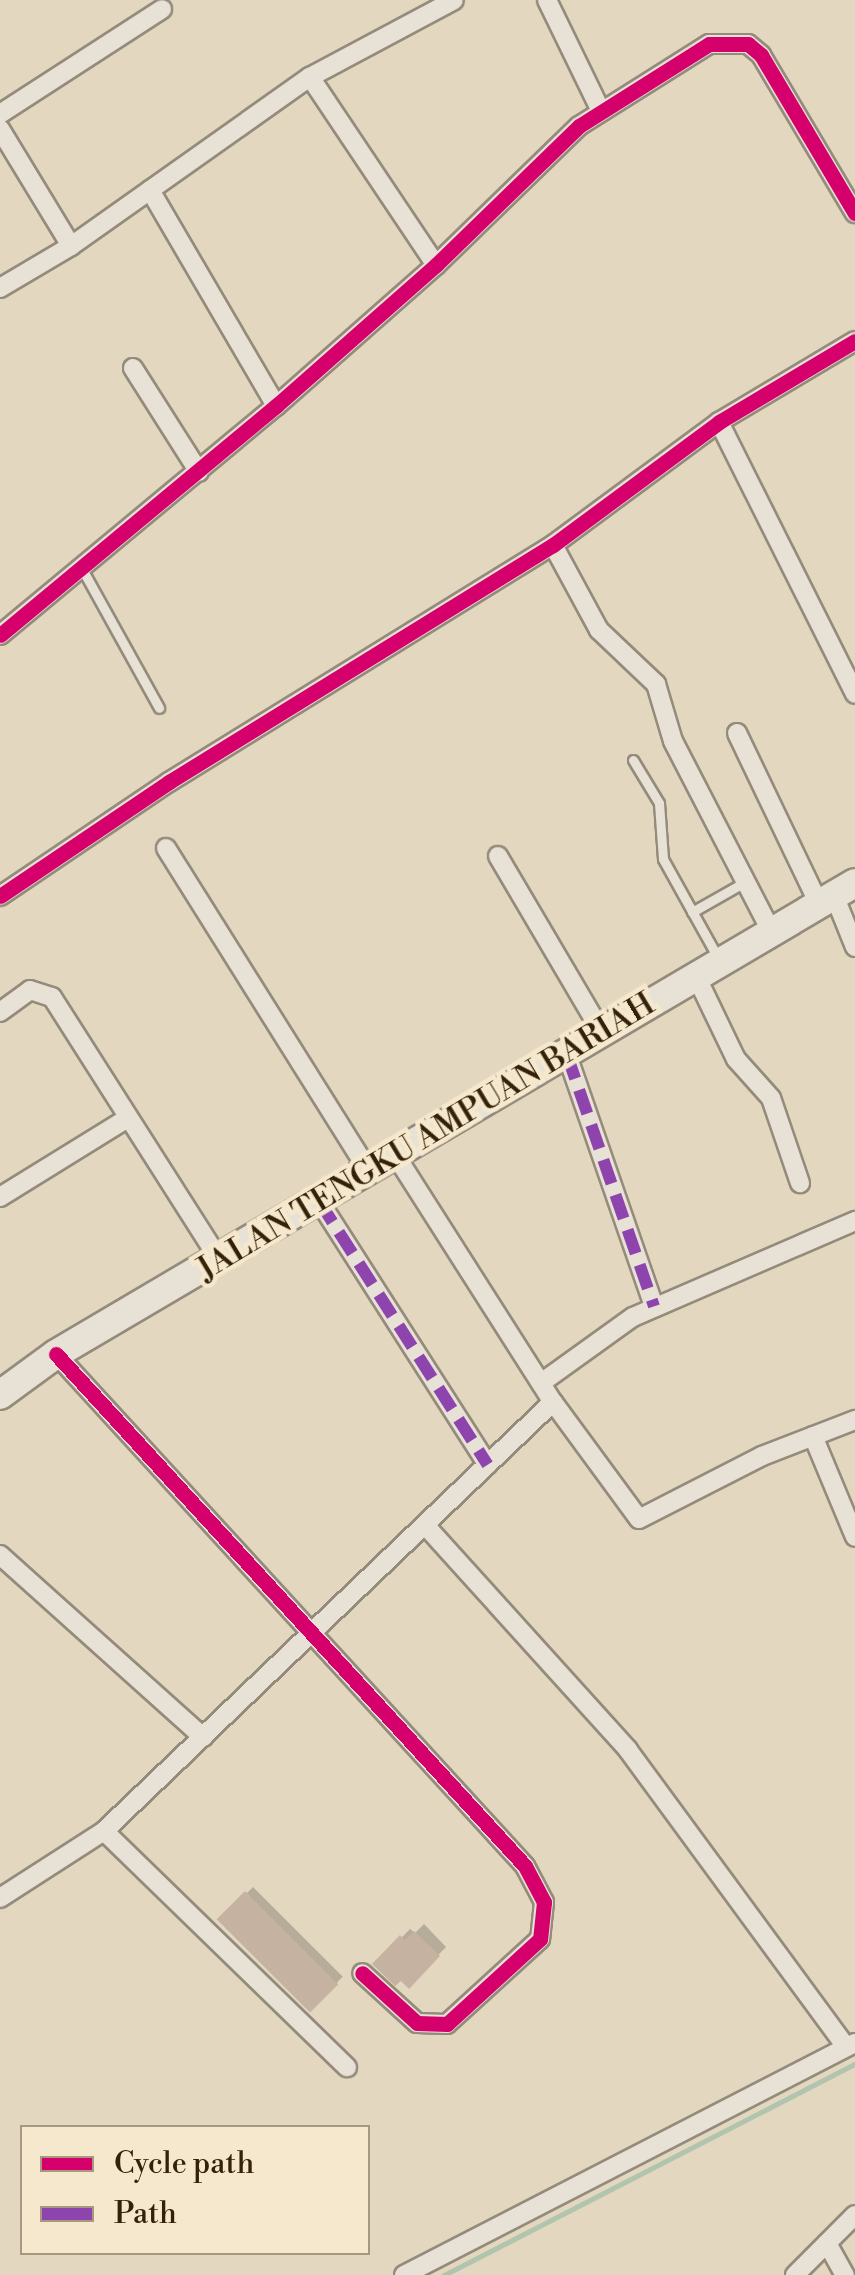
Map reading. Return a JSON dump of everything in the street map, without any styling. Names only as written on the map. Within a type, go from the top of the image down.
[{"type":"main road","name":"JALAN TENGKU AMPUAN BARIAH","points":[[0,1395],[56,1354],[836,894]]},
{"type":"street","points":[[0,288],[71,246],[310,77],[454,0]]},
{"type":"street","points":[[547,0],[600,109]]},
{"type":"street","points":[[0,114],[162,9]]},
{"type":"street","points":[[0,635],[79,565],[276,406],[436,265],[600,109],[709,44],[748,44],[761,55],[855,213]]},
{"type":"street","points":[[310,77],[436,265]]},
{"type":"street","points":[[0,129],[71,246]]},
{"type":"street","points":[[150,190],[276,406]]},
{"type":"street","points":[[0,896],[169,782],[554,545],[719,422],[855,341]]},
{"type":"street","points":[[133,368],[198,472]]},
{"type":"street","points":[[719,422],[855,694]]},
{"type":"street","points":[[554,545],[599,630],[656,684],[673,741],[731,844],[743,883],[771,931]]},
{"type":"street","points":[[737,733],[836,894],[855,948]]},
{"type":"street","points":[[166,848],[369,1171]]},
{"type":"street","points":[[498,856],[603,1034]]},
{"type":"street","points":[[697,978],[736,1059],[771,1098],[800,1182]]},
{"type":"street","points":[[0,1012],[30,990],[52,996],[219,1259]]},
{"type":"street","points":[[568,1055],[654,1306]]},
{"type":"street","points":[[0,1197],[128,1118]]},
{"type":"street","points":[[396,1156],[553,1402],[639,1519],[812,1436],[855,1420]]},
{"type":"street","points":[[319,1200],[488,1465]]},
{"type":"street","points":[[541,1383],[654,1306],[855,1221]]},
{"type":"street","points":[[56,1354],[526,1866],[544,1902],[540,1939],[447,2024],[417,2023],[362,1973]]},
{"type":"street","points":[[0,1898],[104,1831],[553,1402]]},
{"type":"street","points":[[812,1436],[855,1538]]},
{"type":"street","points":[[404,2275],[851,2045],[628,1750],[424,1525]]},
{"type":"street","points":[[0,1555],[203,1737]]},
{"type":"street","points":[[104,1831],[347,2067]]},
{"type":"street","points":[[795,2275],[855,2215]]},
{"type":"street","points":[[827,2243],[845,2275]]},
{"type":"lane","points":[[79,565],[159,708]]},
{"type":"lane","points":[[633,760],[659,804],[663,859],[720,960]]},
{"type":"lane","points":[[692,912],[743,883]]},
{"type":"building","points":[[245,1891],[338,1984],[310,2013],[217,1919]]},
{"type":"building","points":[[414,1931],[440,1956],[409,1989],[401,1981],[395,1986],[372,1964],[400,1935],[405,1940]]},
{"type":"waterway","points":[[444,2275],[855,2064]]},
{"type":"marked path","points":[[567,1055],[654,1306]]},
{"type":"marked path","points":[[319,1201],[488,1465]]},
{"type":"cycle path","points":[[0,635],[276,406],[436,265],[579,126],[709,44],[748,44],[761,55],[855,213]]},
{"type":"cycle path","points":[[0,896],[169,782],[553,545],[719,422],[855,341]]},
{"type":"cycle path","points":[[56,1354],[525,1866],[544,1902],[540,1939],[447,2024],[417,2023],[362,1973]]}]
